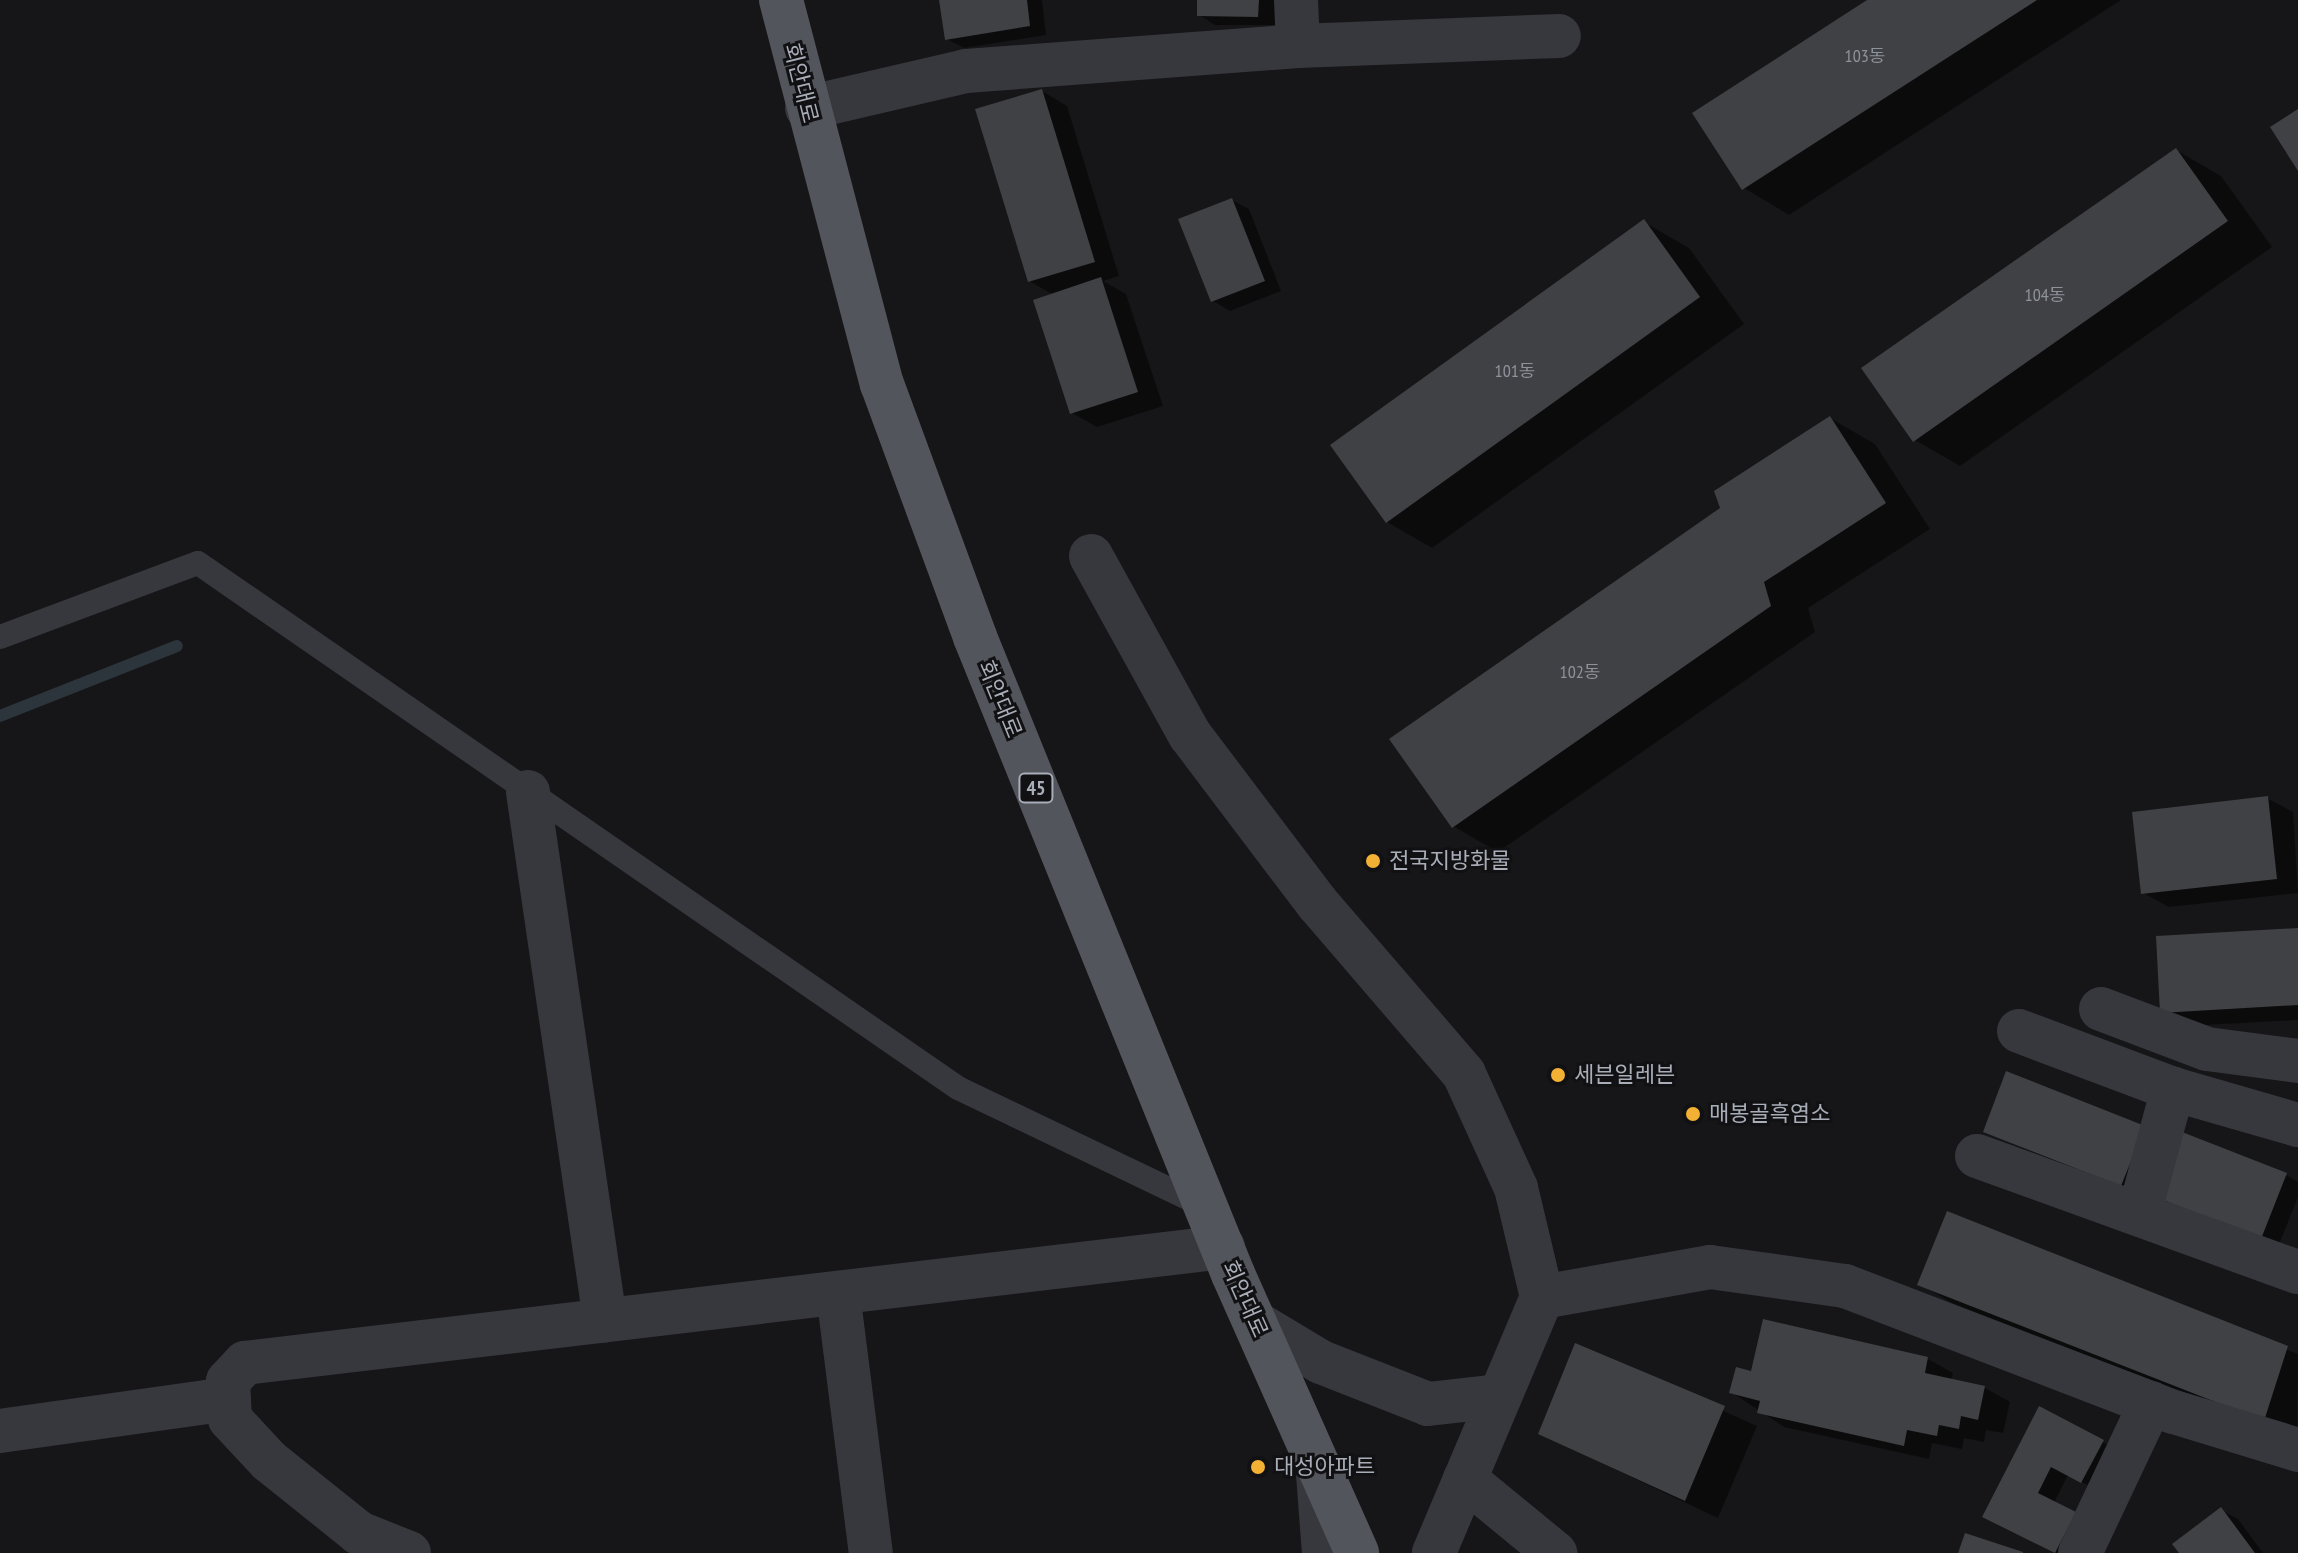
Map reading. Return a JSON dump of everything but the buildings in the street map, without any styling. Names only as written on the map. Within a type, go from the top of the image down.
[{"type":"main road","name":"회안대로","points":[[781,0],[807,108],[893,414],[981,651],[1216,1228],[1318,1474],[1357,1553]]},
{"type":"street","points":[[1296,0],[1298,46]]},
{"type":"street","points":[[807,108],[966,71],[1298,46],[1559,36]]},
{"type":"street","points":[[1091,556],[1190,735],[1318,904],[1464,1074],[1516,1188],[1542,1297],[1434,1553]]},
{"type":"street","points":[[528,792],[605,1320]]},
{"type":"street","points":[[2101,1009],[2207,1049],[2298,1061]]},
{"type":"street","points":[[2019,1031],[2173,1089],[2298,1125]]},
{"type":"street","points":[[2139,1214],[2173,1089]]},
{"type":"street","points":[[1977,1156],[2298,1272]]},
{"type":"street","points":[[409,1553],[359,1533],[269,1461],[230,1419],[228,1381],[245,1363],[838,1293],[1216,1228]]},
{"type":"street","points":[[1542,1297],[1710,1267],[1845,1286],[2151,1403],[2298,1450]]},
{"type":"street","points":[[838,1293],[871,1553]]},
{"type":"street","points":[[1256,1323],[1321,1362],[1428,1404],[1499,1396]]},
{"type":"street","points":[[0,1431],[229,1399]]},
{"type":"street","points":[[2080,1553],[2151,1403]]},
{"type":"street","points":[[1318,1474],[1324,1553]]},
{"type":"street","points":[[1465,1479],[1555,1553]]},
{"type":"lane","points":[[0,637],[198,563],[958,1088],[1216,1228]]},
{"type":"waterway","points":[[0,716],[177,646]]},
{"type":"place","name":"전국지방화물","points":[[1373,861]]},
{"type":"place","name":"세븐일레븐","points":[[1558,1075]]},
{"type":"place","name":"매봉골흑염소","points":[[1693,1114]]},
{"type":"place","name":"대성아파트","points":[[1258,1467]]}]
